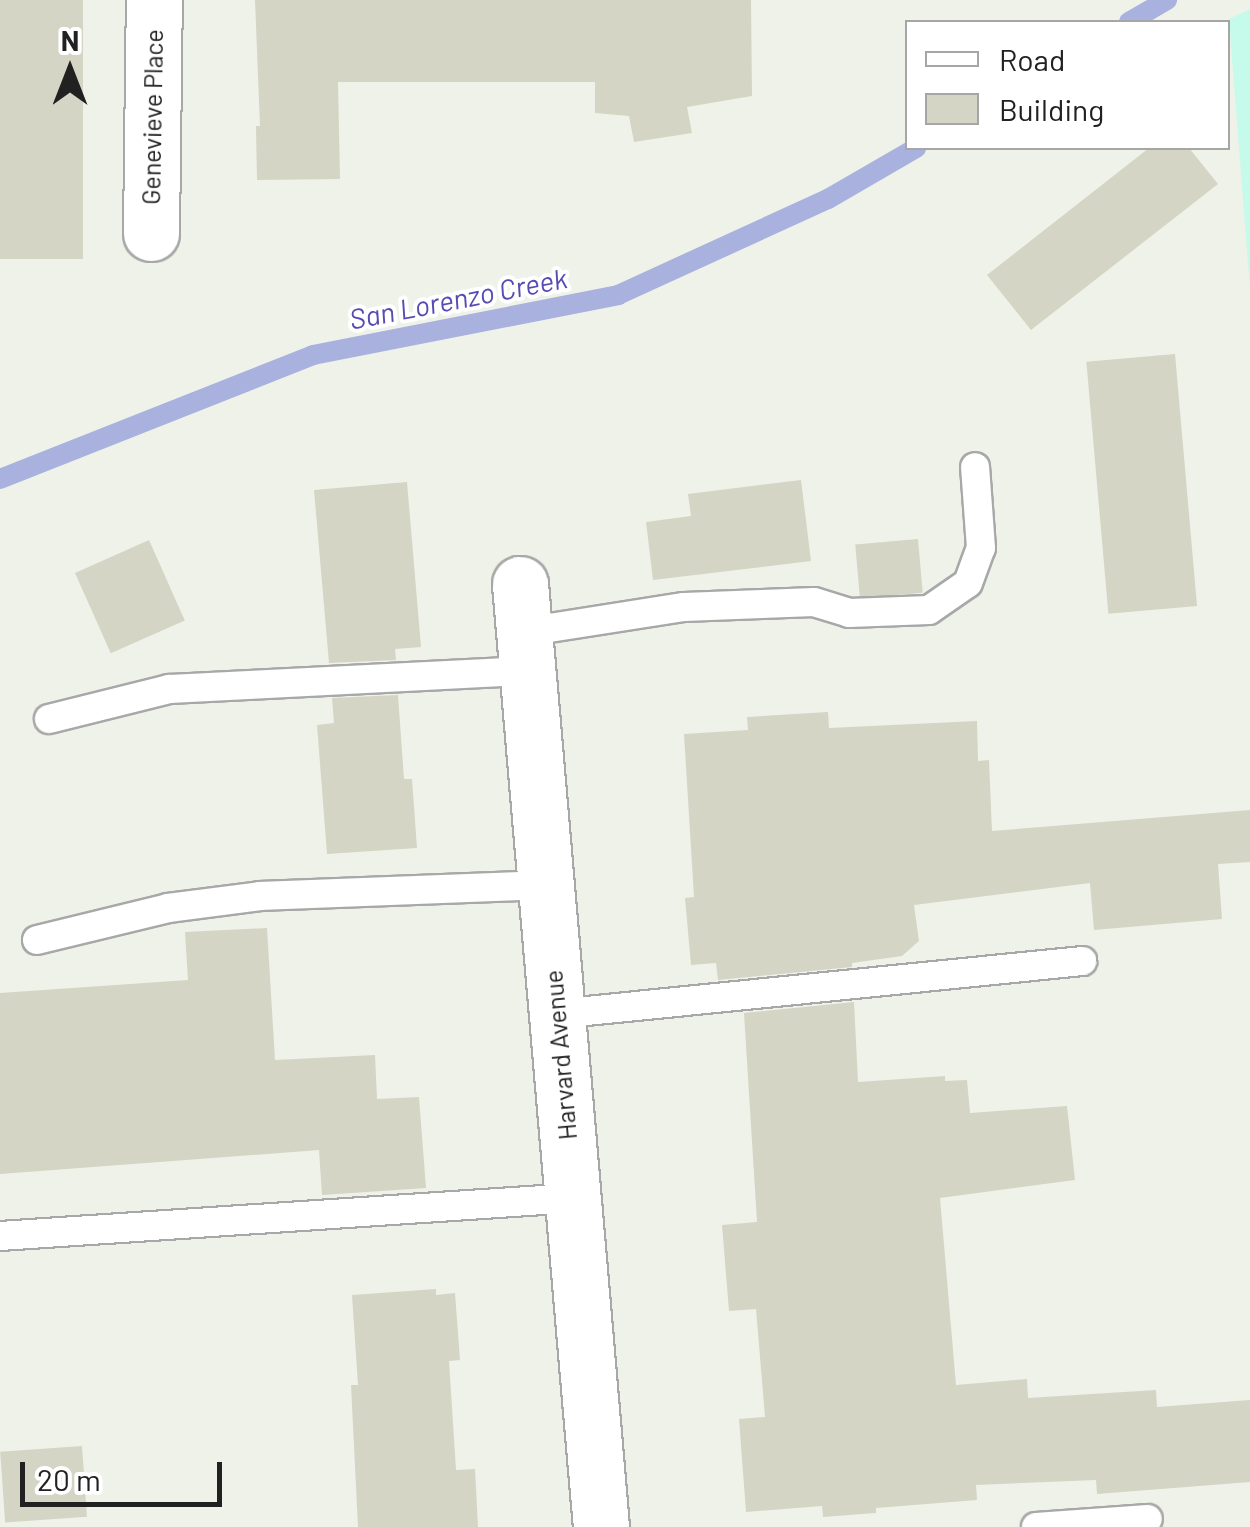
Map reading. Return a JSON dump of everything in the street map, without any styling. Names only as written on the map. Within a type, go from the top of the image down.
[{"type":"street","name":"Genevieve Place","points":[[151,233],[154,0]]},
{"type":"street","name":"Harvard Avenue","points":[[524,629],[601,1527]]},
{"type":"lane","points":[[49,719],[169,688],[524,629],[684,608],[814,602],[849,613],[929,610],[968,583],[981,548],[975,466]]},
{"type":"lane","points":[[37,940],[168,908],[260,896],[546,885]]},
{"type":"lane","points":[[557,1014],[1082,962]]},
{"type":"lane","points":[[0,1236],[573,1198]]},
{"type":"lane","points":[[1036,1527],[1148,1520]]},
{"type":"shaded area","points":[[1250,9],[1250,290],[1230,20]]},
{"type":"building","points":[[0,0],[83,0],[83,259],[0,259]]},
{"type":"building","points":[[255,0],[751,0],[752,96],[687,107],[692,133],[634,142],[629,116],[595,113],[595,82],[338,82],[340,179],[257,180],[256,126],[260,126]]},
{"type":"building","points":[[1146,150],[1191,150],[1218,184],[1031,330],[987,275]]},
{"type":"building","points":[[1175,354],[1197,606],[1108,614],[1086,362]]},
{"type":"building","points":[[801,480],[811,561],[653,580],[646,522],[691,516],[688,494]]},
{"type":"building","points":[[407,482],[421,647],[395,649],[396,660],[329,663],[314,490]]},
{"type":"building","points":[[918,539],[923,593],[860,598],[855,544]]},
{"type":"building","points":[[149,540],[185,620],[111,653],[75,573]]},
{"type":"building","points":[[398,695],[404,779],[412,779],[417,848],[327,854],[317,725],[334,723],[332,698]]},
{"type":"building","points":[[828,712],[829,728],[977,721],[978,761],[989,760],[992,831],[1250,810],[1250,862],[1218,864],[1222,919],[1094,930],[1090,883],[914,905],[919,941],[902,956],[852,963],[852,967],[718,980],[716,963],[691,965],[685,898],[694,897],[684,734],[748,730],[747,717]]},
{"type":"building","points":[[267,928],[275,1060],[375,1055],[377,1099],[419,1097],[426,1188],[322,1195],[319,1150],[0,1174],[0,993],[188,980],[185,932]]},
{"type":"building","points":[[854,1002],[858,1082],[945,1076],[945,1081],[967,1080],[970,1113],[1067,1106],[1075,1180],[940,1198],[956,1385],[1027,1379],[1028,1398],[1156,1390],[1157,1407],[1250,1400],[1250,1482],[1097,1494],[1096,1480],[976,1485],[977,1500],[876,1508],[876,1513],[823,1517],[822,1506],[746,1512],[739,1419],[765,1417],[756,1309],[729,1311],[722,1225],[757,1222],[744,1013]]},
{"type":"building","points":[[436,1289],[436,1295],[455,1293],[460,1360],[449,1361],[456,1470],[475,1469],[478,1527],[358,1527],[351,1385],[358,1385],[352,1295]]},
{"type":"building","points":[[82,1446],[87,1517],[5,1523],[0,1452]]},
{"type":"waterway","name":"San Lorenzo Creek","points":[[1132,20],[1167,0]]},
{"type":"waterway","name":"San Lorenzo Creek","points":[[0,479],[313,355],[618,295],[828,199],[913,150]]}]
